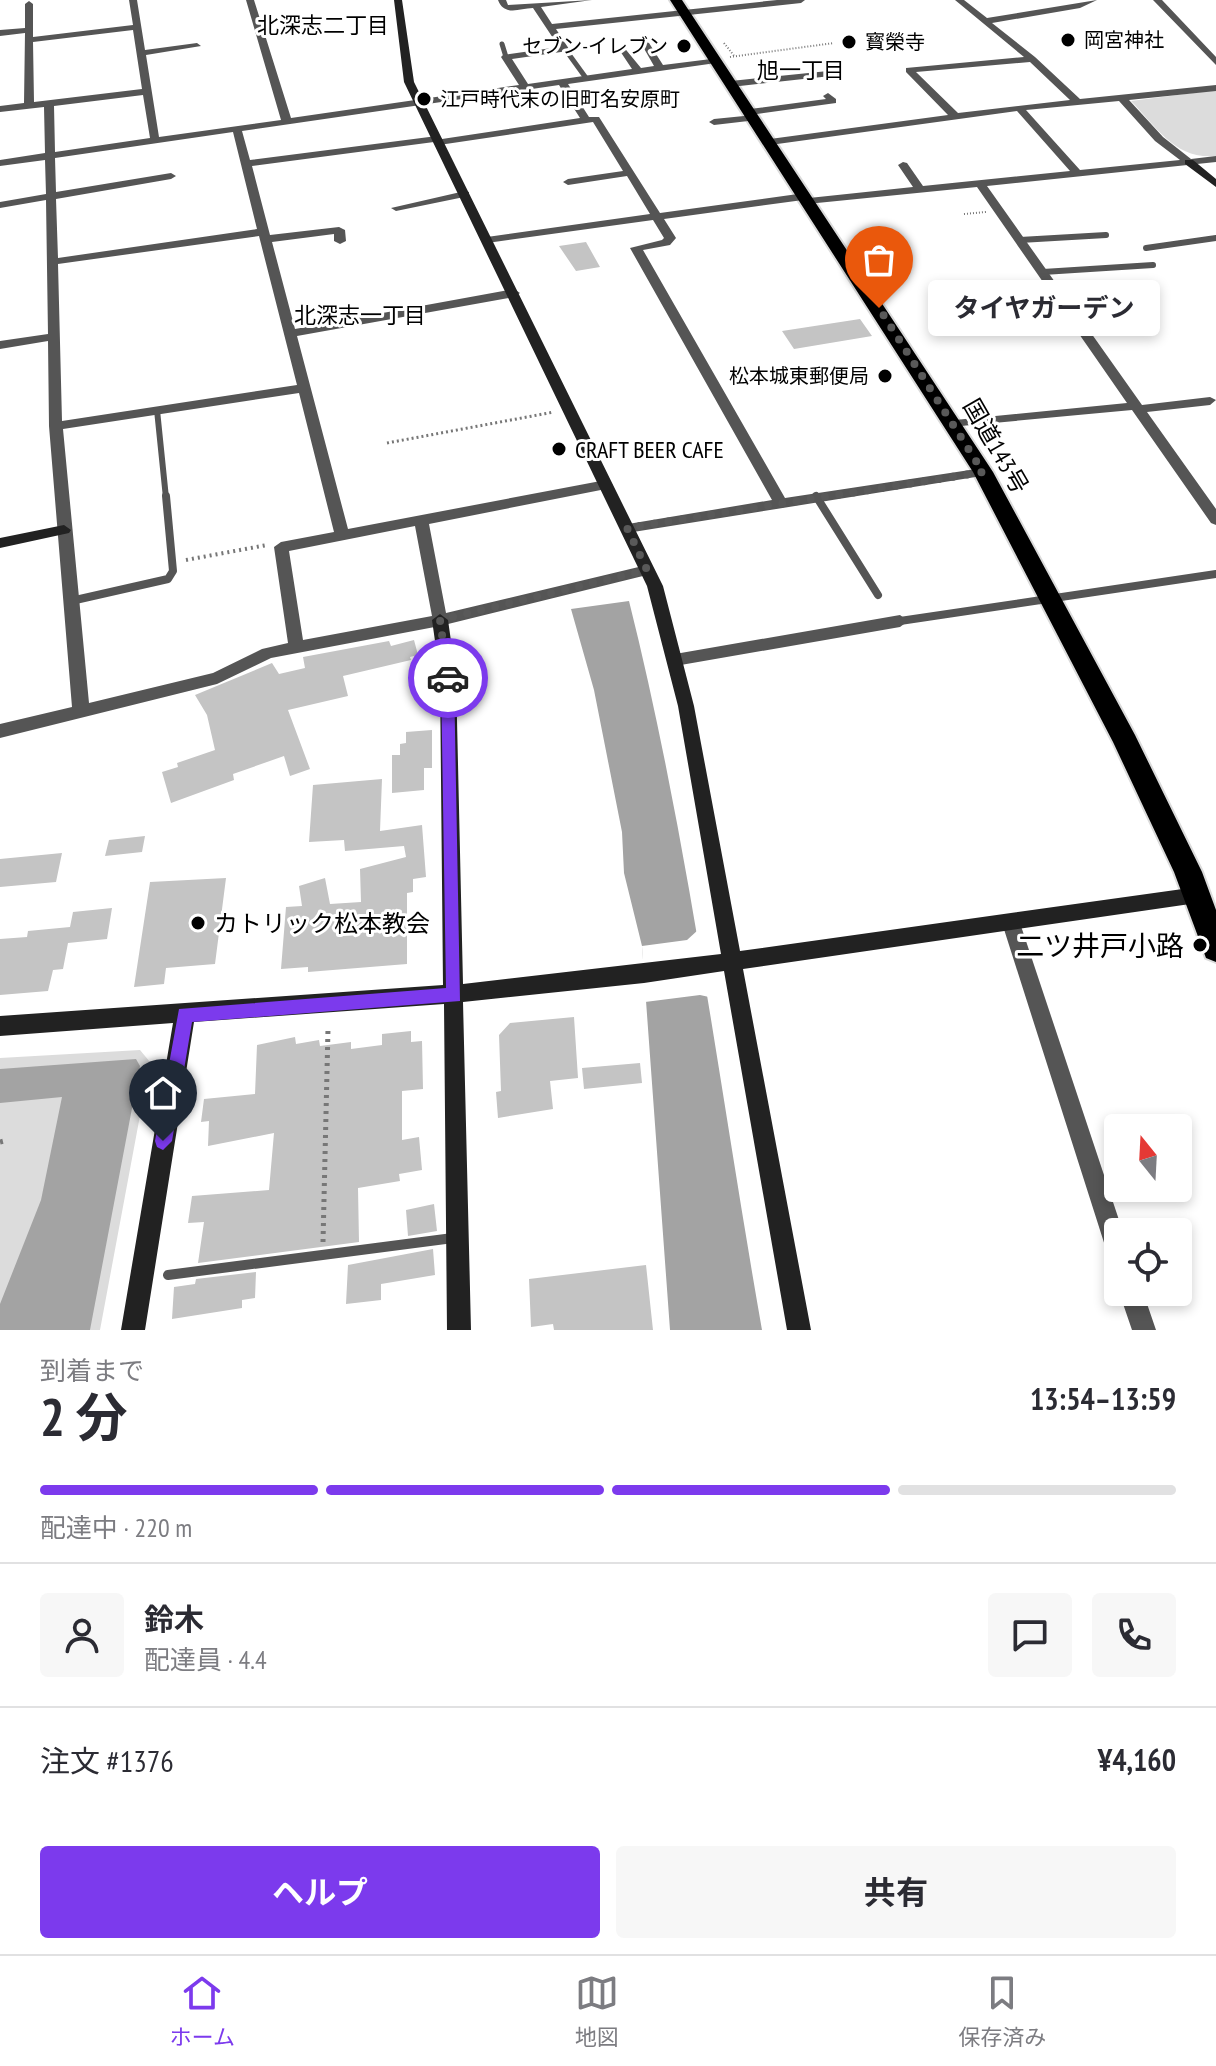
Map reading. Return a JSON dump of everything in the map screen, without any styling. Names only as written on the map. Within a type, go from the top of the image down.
[{"type":"highway","name":"国道143号","points":[[680,6],[955,424],[983,472],[1126,742],[1197,895],[1216,949]]},
{"type":"street","points":[[133,0],[155,141]]},
{"type":"street","points":[[250,0],[287,122]]},
{"type":"street","points":[[398,0],[409,82],[418,104],[514,293],[647,570],[675,660],[733,960],[799,1330]]},
{"type":"street","points":[[502,0],[505,8],[588,0]]},
{"type":"street","points":[[549,27],[680,6],[801,0]]},
{"type":"street","points":[[959,0],[1032,59],[1078,102]]},
{"type":"street","points":[[1023,0],[1040,12]]},
{"type":"street","points":[[987,21],[1091,0]]},
{"type":"street","points":[[1157,0],[1216,62]]},
{"type":"street","points":[[29,4],[29,105]]},
{"type":"street","points":[[525,87],[506,57],[565,49],[536,6]]},
{"type":"street","points":[[0,33],[27,35],[136,27]]},
{"type":"street","points":[[646,45],[660,68]]},
{"type":"street","points":[[140,53],[197,46]]},
{"type":"street","points":[[622,48],[638,71]]},
{"type":"street","points":[[956,117],[909,70],[1032,59]]},
{"type":"street","points":[[0,163],[716,60]]},
{"type":"street","points":[[731,84],[822,77]]},
{"type":"street","points":[[562,82],[587,121]]},
{"type":"street","points":[[770,142],[1019,108],[1216,88]]},
{"type":"street","points":[[0,109],[145,92]]},
{"type":"street","points":[[1122,98],[1159,139],[1216,184]]},
{"type":"street","points":[[714,122],[834,99]]},
{"type":"street","points":[[49,103],[56,426],[81,710]]},
{"type":"street","points":[[1019,108],[1078,174]]},
{"type":"street","points":[[246,164],[596,119],[670,238],[666,243],[636,248],[780,502]]},
{"type":"street","points":[[237,129],[342,535]]},
{"type":"street","points":[[487,240],[655,215],[806,198],[1216,159]]},
{"type":"street","points":[[903,165],[920,189]]},
{"type":"street","points":[[568,182],[629,173]]},
{"type":"street","points":[[0,205],[171,176]]},
{"type":"street","points":[[980,183],[1216,520]]},
{"type":"street","points":[[396,208],[465,194]]},
{"type":"street","points":[[51,262],[264,235],[339,230],[340,241]]},
{"type":"street","points":[[291,333],[514,293]]},
{"type":"street","points":[[0,345],[52,337]]},
{"type":"street","points":[[56,426],[303,388]]},
{"type":"street","points":[[955,424],[1210,401]]},
{"type":"street","points":[[627,528],[983,472]]},
{"type":"street","points":[[296,647],[281,547],[606,485]]},
{"type":"street","points":[[421,520],[448,676],[459,1330]]},
{"type":"street","points":[[0,543],[64,530]]},
{"type":"street","points":[[0,731],[217,678],[268,653],[440,620],[647,570]]},
{"type":"street","points":[[675,660],[900,621]]},
{"type":"street","points":[[0,1026],[454,995],[644,974],[1197,895]]},
{"type":"street","points":[[1011,923],[1107,1218]]},
{"type":"street","points":[[133,1330],[185,1014]]},
{"type":"street","points":[[1136,1306],[1144,1330]]},
{"type":"lane","points":[[502,44],[506,57]]},
{"type":"lane","points":[[565,49],[586,78]]},
{"type":"lane","points":[[1020,240],[1106,235]]},
{"type":"lane","points":[[1146,248],[1216,238]]},
{"type":"lane","points":[[1043,272],[1153,265]]},
{"type":"lane","points":[[71,601],[168,579],[173,563],[157,410]]},
{"type":"lane","points":[[816,496],[878,595]]},
{"type":"lane","points":[[900,621],[1216,574]]},
{"type":"lane","points":[[168,1275],[458,1238]]},
{"type":"path","points":[[716,60],[834,43]]},
{"type":"path","points":[[387,443],[568,410]]},
{"type":"path","points":[[173,563],[272,544],[281,547]]},
{"type":"path","points":[[322,1257],[328,1029]]},
{"type":"shaded area","points":[[1216,90],[1216,156],[1202,156],[1178,147],[1131,101]]},
{"type":"shaded area","points":[[629,601],[686,873],[762,1330],[670,1330],[642,946],[624,873],[622,832],[594,690],[571,609]]},
{"type":"shaded area","points":[[140,1050],[150,1062],[100,1330],[0,1330],[0,1058]]},
{"type":"shaded area","points":[[136,1059],[140,1066],[90,1330],[0,1330],[0,1304],[41,1200],[62,1097],[0,1103],[0,1069]]},
{"type":"pier","points":[[698,930],[709,997],[700,995],[645,1002],[642,946],[687,940]]},
{"type":"building","points":[[586,242],[600,267],[576,271],[559,246]]},
{"type":"building","points":[[860,319],[872,336],[794,349],[782,331]]},
{"type":"building","points":[[414,640],[418,655],[410,657],[411,660],[343,676],[348,696],[288,710],[310,769],[290,776],[284,756],[233,774],[234,780],[171,803],[162,772],[178,767],[177,763],[215,750],[207,715],[195,695],[272,663],[279,674],[305,668],[303,657],[389,641],[391,646]]},
{"type":"building","points":[[432,730],[432,768],[424,768],[424,790],[392,793],[392,755],[400,755],[400,744],[406,743],[406,732]]},
{"type":"building","points":[[382,779],[380,831],[422,825],[426,877],[413,879],[413,892],[407,893],[407,964],[308,972],[308,967],[281,969],[286,907],[302,906],[299,886],[325,878],[330,904],[361,902],[360,869],[406,857],[404,846],[345,851],[344,840],[309,842],[313,785]]},
{"type":"building","points":[[145,836],[142,852],[105,856],[109,840]]},
{"type":"building","points":[[62,853],[56,882],[0,887],[0,859]]},
{"type":"building","points":[[226,878],[215,964],[166,968],[164,984],[134,987],[150,882]]},
{"type":"building","points":[[112,908],[107,939],[68,943],[63,969],[53,970],[48,991],[0,995],[0,939],[27,937],[28,931],[70,927],[73,912]]},
{"type":"building","points":[[574,1017],[578,1078],[550,1081],[553,1109],[498,1118],[496,1092],[501,1091],[499,1035],[510,1023]]},
{"type":"building","points":[[411,1031],[411,1042],[422,1041],[423,1089],[402,1091],[402,1140],[419,1137],[422,1170],[399,1174],[400,1181],[358,1188],[359,1242],[198,1263],[204,1222],[188,1223],[192,1196],[269,1190],[274,1133],[208,1146],[209,1121],[201,1122],[204,1099],[255,1094],[257,1045],[295,1037],[296,1044],[319,1040],[320,1046],[351,1042],[351,1049],[382,1045],[382,1034]]},
{"type":"building","points":[[640,1063],[642,1083],[584,1089],[582,1068]]},
{"type":"building","points":[[434,1204],[437,1231],[408,1236],[406,1210]]},
{"type":"building","points":[[433,1249],[435,1275],[381,1284],[381,1300],[346,1304],[348,1265]]},
{"type":"building","points":[[646,1265],[653,1330],[554,1330],[553,1324],[531,1327],[529,1279]]},
{"type":"building","points":[[256,1272],[255,1298],[242,1300],[242,1308],[172,1319],[174,1287],[195,1284],[196,1279]]},
{"type":"way so far","points":[[448,678],[440,620],[647,570],[627,528],[983,472],[879,308]]},
{"type":"place","name":"岡宮神社","points":[[1068,40]]},
{"type":"place","name":"寳榮寺","points":[[849,42]]},
{"type":"place","name":"セブン-イレブン","points":[[684,46]]},
{"type":"place","name":"江戸時代末の旧町名安原町","points":[[424,99]]},
{"type":"place","name":"タイヤガーデン","points":[[879,308]]},
{"type":"place","name":"松本城東郵便局","points":[[885,376]]},
{"type":"place","name":"CRAFT BEER CAFE","points":[[559,449]]},
{"type":"place","name":"カトリック松本教会","points":[[198,923]]},
{"type":"place","name":"二ツ井戸小路","points":[[1200,945]]},
{"type":"district","name":"北深志二丁目","points":[[323,25]]},
{"type":"district","name":"旭一丁目","points":[[801,70]]},
{"type":"district","name":"北深志一丁目","points":[[360,315]]},
{"type":"route","points":[[163,1141],[185,1014],[454,995],[448,678]]}]
